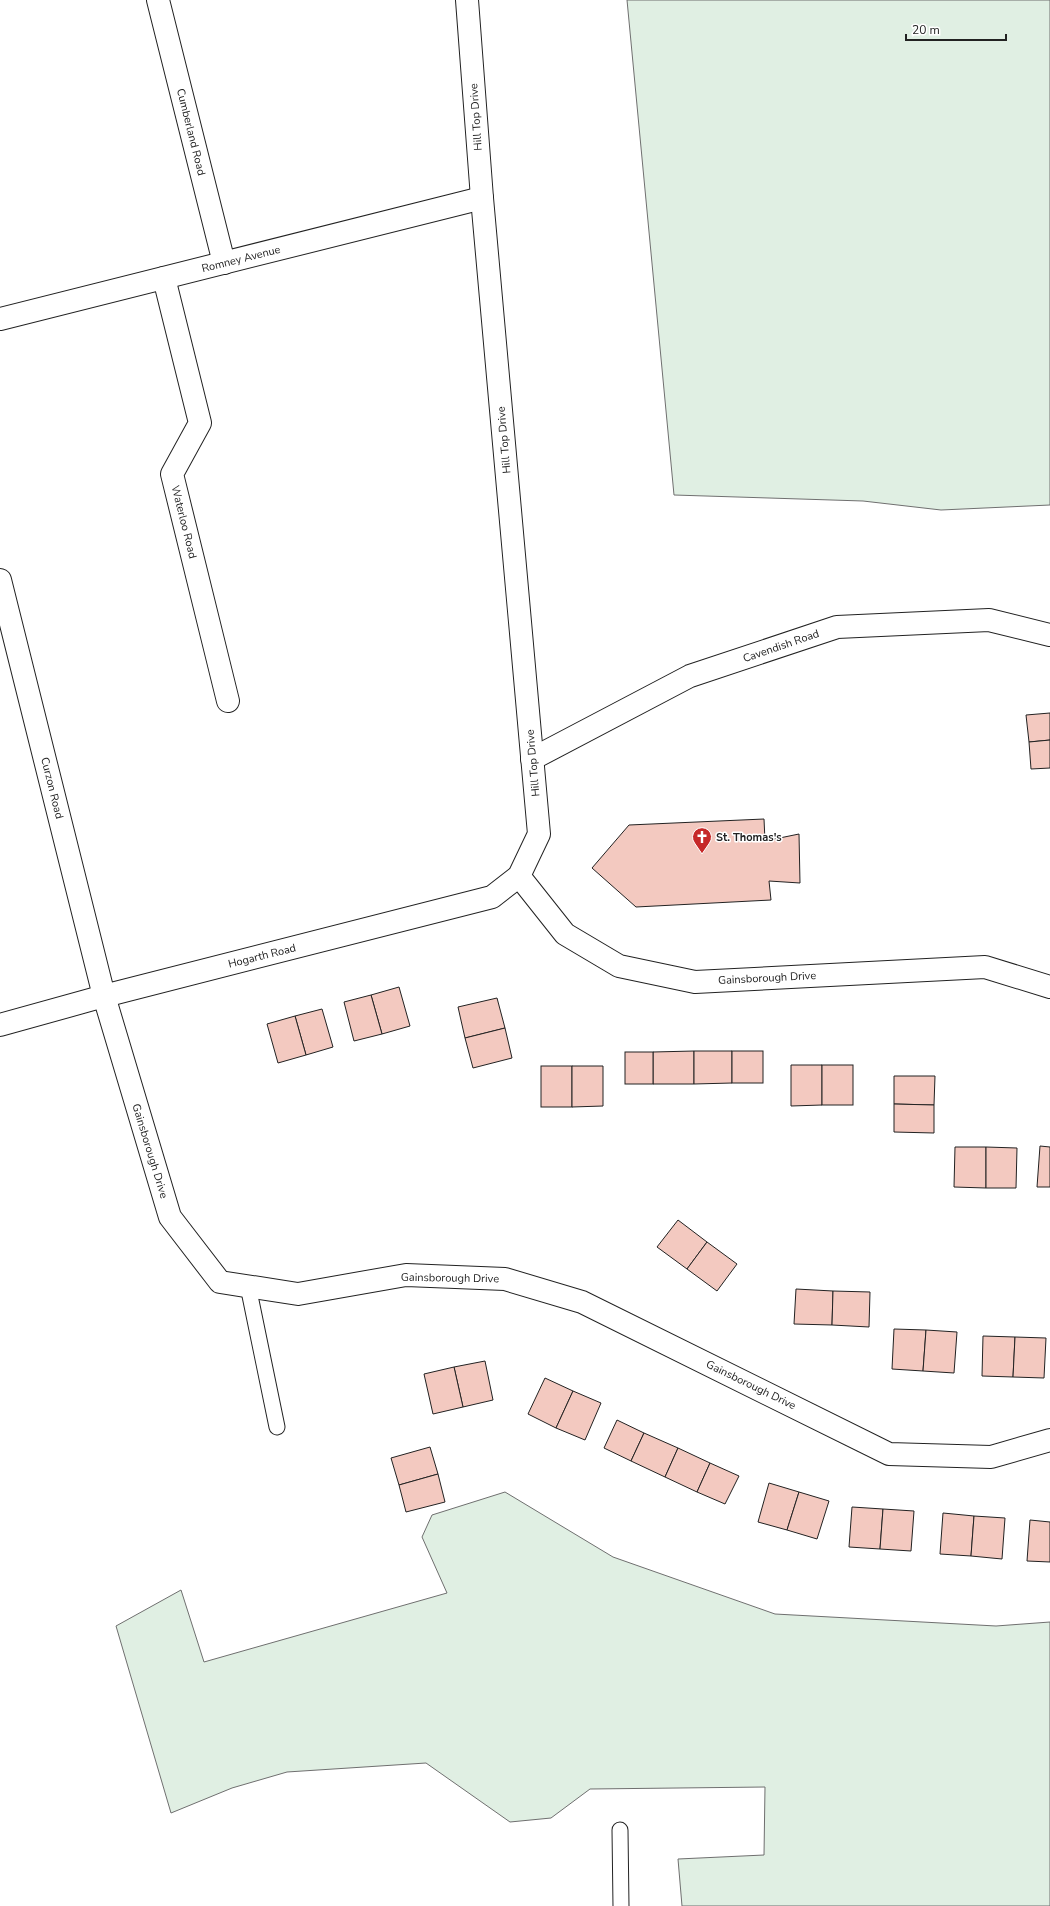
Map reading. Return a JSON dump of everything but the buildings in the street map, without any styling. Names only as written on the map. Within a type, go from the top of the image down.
[{"type":"street","name":"Cumberland Road","points":[[158,0],[224,263]]},
{"type":"street","name":"Hill Top Drive","points":[[467,0],[482,198],[539,834],[519,876]]},
{"type":"street","name":"Romney Avenue","points":[[0,319],[482,198]]},
{"type":"street","name":"Waterloo Road","points":[[164,278],[200,423],[172,474],[228,701]]},
{"type":"street","name":"Curzon Road","points":[[0,580],[104,996]]},
{"type":"street","name":"Cavendish Road","points":[[532,759],[690,676],[837,627],[989,620],[1050,635]]},
{"type":"street","name":"Hogarth Road","points":[[0,1025],[104,996],[492,897],[519,876]]},
{"type":"street","name":"Gainsborough Drive","points":[[519,876],[566,934],[619,966],[695,982],[985,967],[1050,987]]},
{"type":"street","name":"Gainsborough Drive","points":[[104,996],[170,1217],[220,1282],[298,1294],[406,1275],[505,1279],[582,1302],[889,1454],[991,1457],[1050,1440]]},
{"type":"lane","points":[[248,1286],[277,1427]]},
{"type":"lane","points":[[620,1830],[621,1906]]},
{"type":"green space","points":[[627,0],[1050,0],[1050,505],[941,510],[863,501],[674,495]]},
{"type":"green space","points":[[505,1492],[613,1557],[775,1614],[996,1626],[1050,1622],[1050,1906],[682,1906],[678,1859],[764,1855],[765,1787],[590,1789],[551,1818],[510,1822],[426,1763],[287,1772],[232,1788],[171,1813],[116,1626],[181,1590],[204,1662],[447,1593],[422,1537],[432,1515]]},
{"type":"place","name":"St. Thomas's","points":[[702,854]]}]
